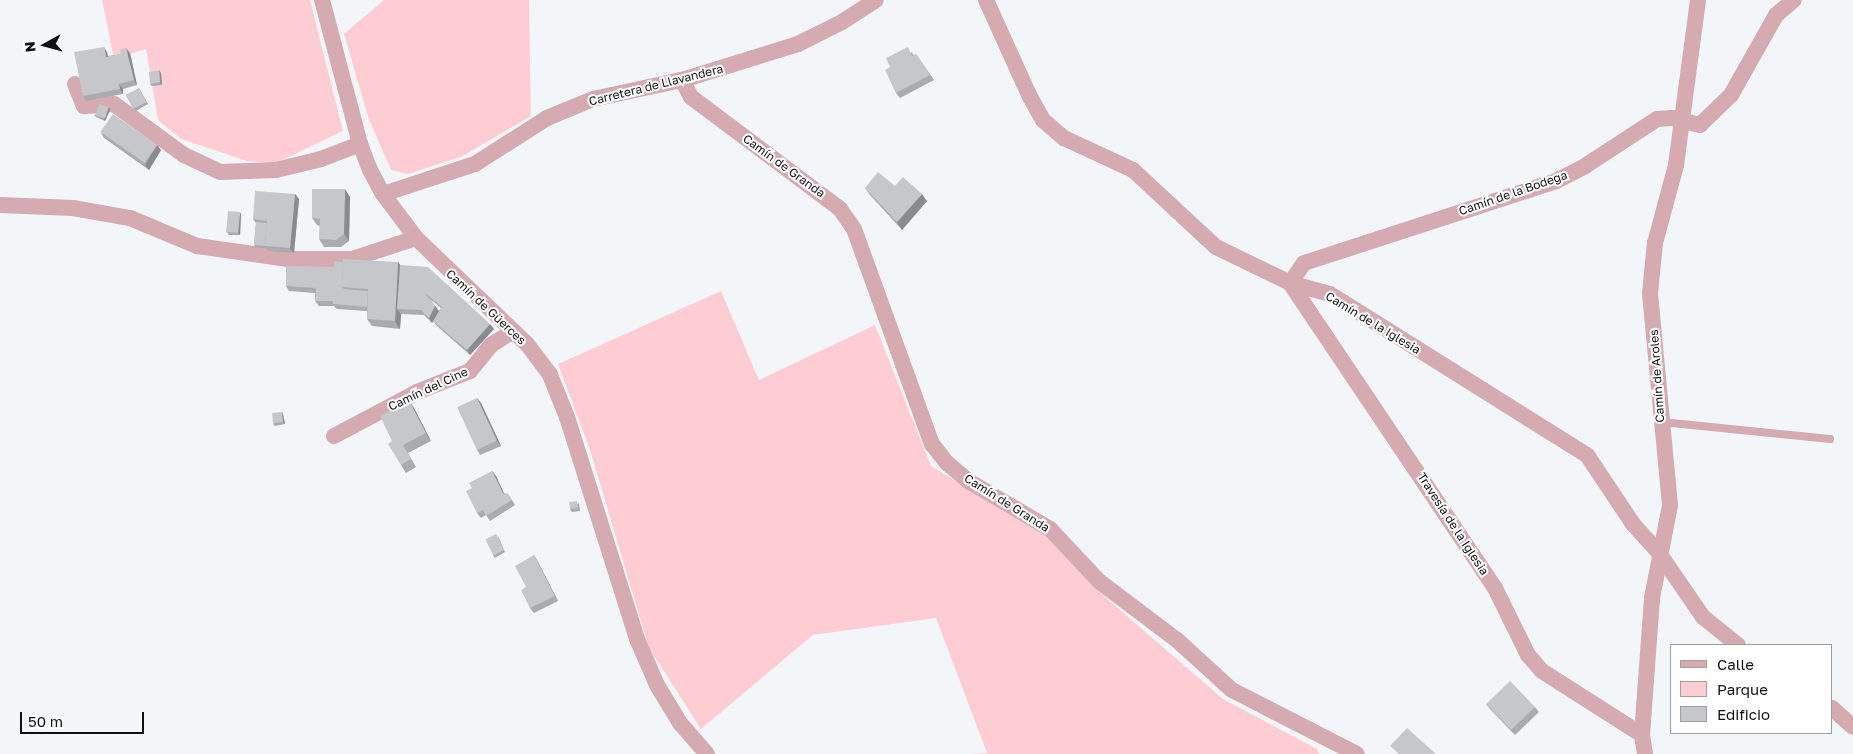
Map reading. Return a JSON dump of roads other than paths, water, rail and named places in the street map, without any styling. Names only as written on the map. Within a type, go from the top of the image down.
[{"type":"street","name":"Camín de Güerces","points":[[322,0],[360,144],[383,194],[416,238],[527,344],[550,375],[568,417],[637,640],[657,685],[680,723],[707,754]]},
{"type":"street","name":"Carretera de Llavandera","points":[[383,194],[475,164],[547,118],[593,99],[682,80],[798,44],[842,22],[876,0]]},
{"type":"street","name":"Camín de la Iglesia","points":[[986,0],[1029,95],[1043,120],[1064,138],[1133,170],[1216,248],[1290,283],[1330,294],[1587,455],[1633,524],[1659,553],[1702,617],[1737,644]]},
{"type":"street","name":"Camín de Aroles","points":[[1645,754],[1642,735],[1652,598],[1659,553],[1670,505],[1660,421],[1650,293],[1655,243],[1676,165],[1683,123],[1698,0]]},
{"type":"street","name":"Camín de la Bodega","points":[[1290,283],[1304,263],[1556,181],[1585,166],[1657,119],[1672,118],[1683,123],[1700,125],[1731,95],[1776,15],[1794,0]]},
{"type":"street","name":"Camín de Granda","points":[[682,80],[691,96],[840,209],[854,229],[932,444],[947,462],[970,482],[1050,529],[1100,582],[1177,640],[1232,690],[1357,754]]},
{"type":"street","points":[[75,84],[84,106],[114,104],[184,155],[220,172],[276,170],[321,159],[360,144]]},
{"type":"street","points":[[0,205],[73,208],[130,218],[197,246],[288,260],[352,259],[416,238]]},
{"type":"street","name":"Travesía de la Iglesia","points":[[1290,283],[1495,588],[1528,655],[1542,670],[1642,735]]},
{"type":"street","name":"Camín del Cine","points":[[334,436],[417,392],[470,371],[491,345],[513,331]]},
{"type":"street","points":[[1833,709],[1853,726]]},
{"type":"lane","points":[[1660,421],[1830,439]]}]
